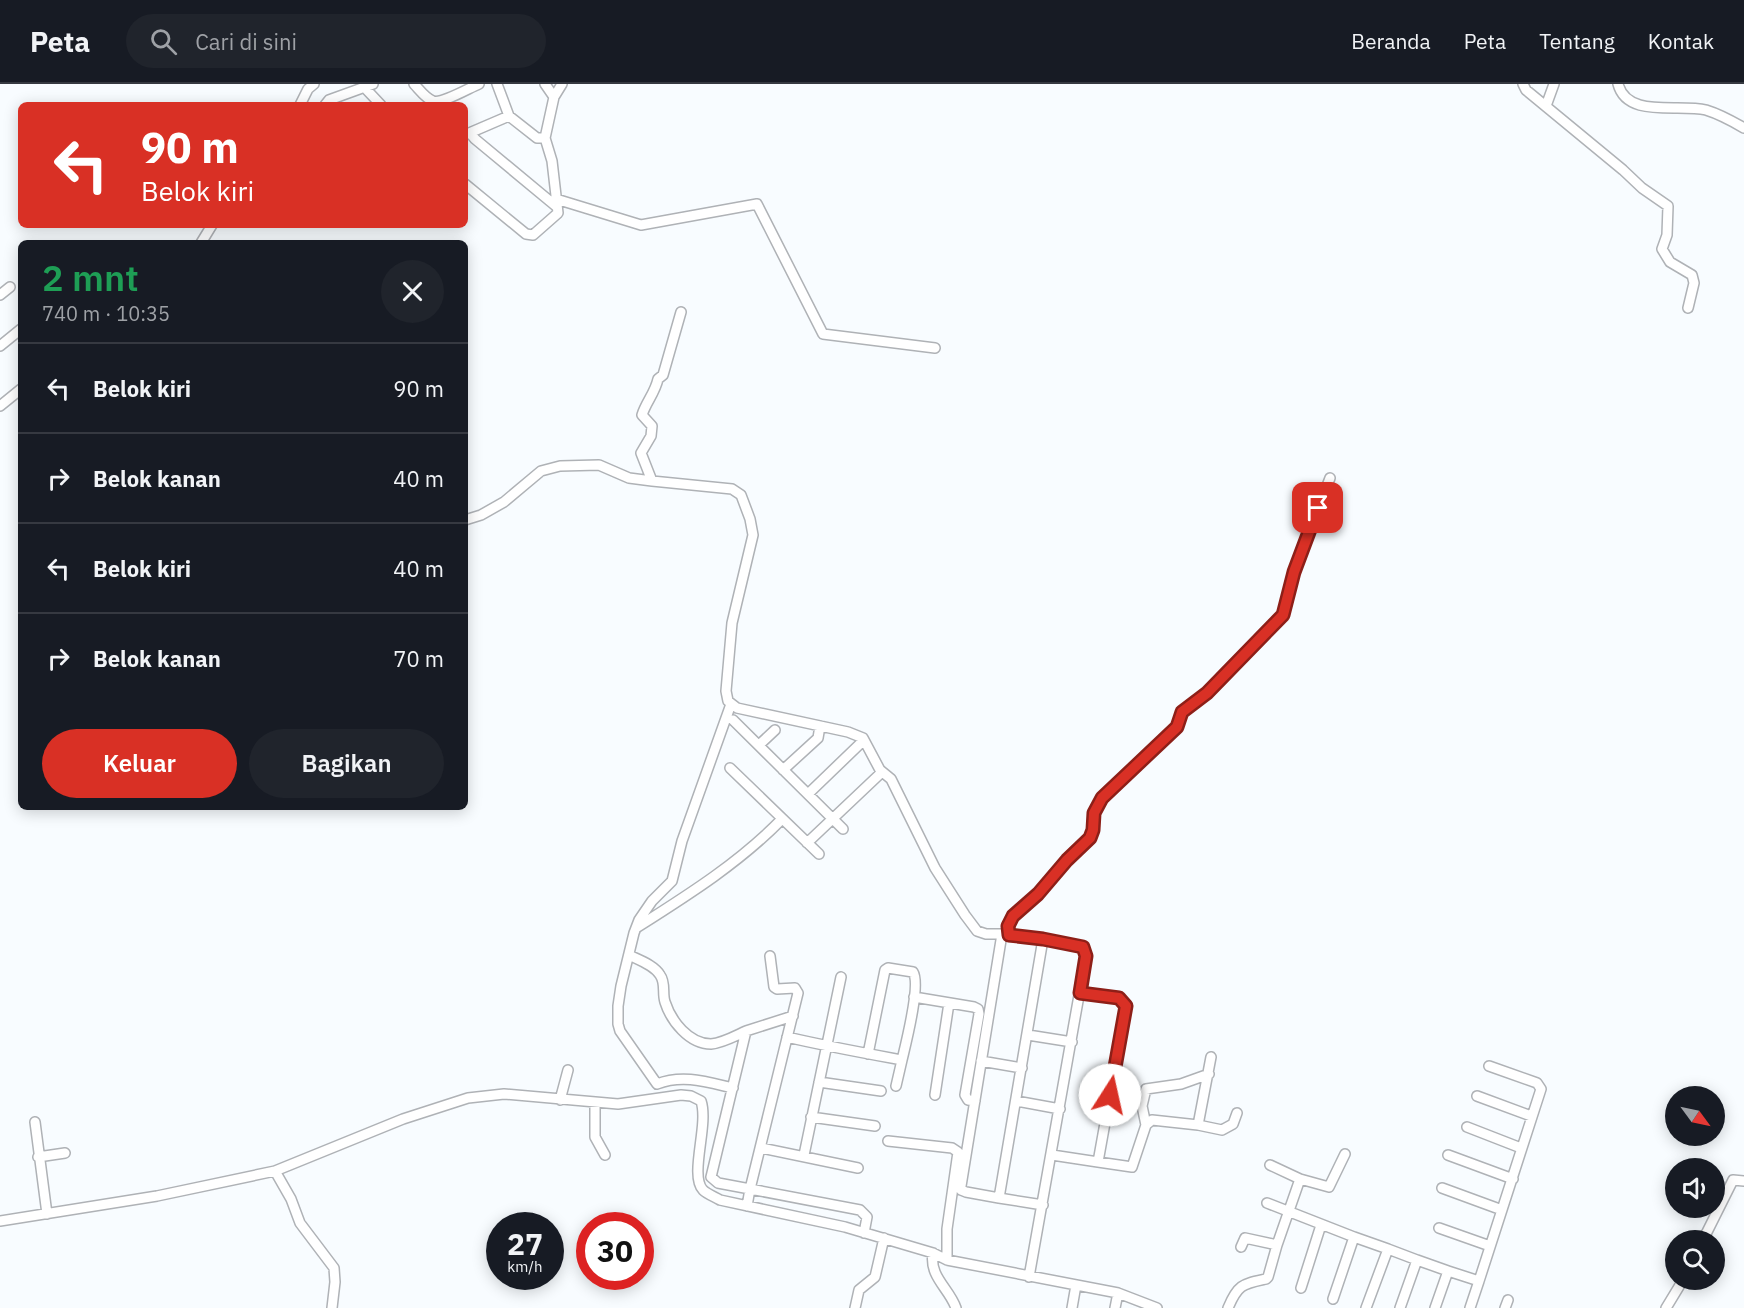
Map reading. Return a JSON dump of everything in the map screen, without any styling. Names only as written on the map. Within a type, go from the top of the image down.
[{"type":"street","points":[[302,102],[308,89],[314,84]]},
{"type":"street","points":[[414,84],[433,101],[440,101],[479,84]]},
{"type":"street","points":[[497,84],[509,116],[537,138],[545,138]]},
{"type":"street","points":[[545,84],[554,97]]},
{"type":"street","points":[[468,186],[526,234],[533,235],[538,232],[558,213],[552,161],[545,138],[554,97],[562,84]]},
{"type":"street","points":[[1523,84],[1526,90],[1642,188],[1668,206],[1667,236],[1662,249],[1670,262],[1692,275],[1694,283],[1688,308]]},
{"type":"street","points":[[1546,106],[1554,84]]},
{"type":"street","points":[[1618,84],[1620,91],[1634,104],[1705,110],[1744,128]]},
{"type":"street","points":[[327,102],[368,86],[379,102]]},
{"type":"street","points":[[468,134],[509,116]]},
{"type":"street","points":[[468,135],[557,203],[641,225],[757,204],[823,334],[935,348]]},
{"type":"street","points":[[0,295],[10,287]]},
{"type":"street","points":[[652,482],[641,453],[651,436],[652,426],[642,415],[656,389],[658,379],[663,375],[681,312]]},
{"type":"street","points":[[0,346],[18,331]]},
{"type":"street","points":[[0,406],[18,391]]},
{"type":"street","points":[[468,519],[481,515],[504,502],[541,471],[560,465],[599,465],[629,478],[732,489],[741,495],[750,519],[753,536],[732,623],[726,691],[728,701],[737,708],[848,732],[864,740],[876,764],[891,779],[935,868],[975,929],[986,934],[1043,939],[1079,946],[1085,950],[1086,956],[1072,1042],[1029,1277]]},
{"type":"street","points":[[1043,1205],[966,1192],[960,1188],[981,1061],[1008,926],[1013,916],[1038,894],[1067,860],[1090,838],[1094,813],[1102,798],[1177,727],[1182,712],[1207,693],[1283,615],[1294,572],[1330,478]]},
{"type":"street","points":[[661,1098],[657,1084],[625,1040],[618,1024],[621,986],[636,927],[643,912],[672,881],[682,841],[731,704]]},
{"type":"street","points":[[733,720],[843,829]]},
{"type":"street","points":[[783,770],[818,738],[820,726]]},
{"type":"street","points":[[759,745],[775,730]]},
{"type":"street","points":[[808,794],[864,740]]},
{"type":"street","points":[[730,768],[819,854]]},
{"type":"street","points":[[807,843],[882,772]]},
{"type":"street","points":[[636,927],[726,869],[759,843],[782,819]]},
{"type":"street","points":[[999,1198],[1043,939]]},
{"type":"street","points":[[629,955],[658,972],[664,984],[665,1004],[685,1034],[693,1039],[711,1044],[793,1016]]},
{"type":"street","points":[[747,1206],[798,990],[774,987],[770,956]]},
{"type":"street","points":[[868,1054],[886,969],[913,972],[916,977],[914,997],[896,1086]]},
{"type":"street","points":[[804,1155],[841,977]]},
{"type":"street","points":[[1080,993],[1119,998],[1126,1006],[1098,1162]]},
{"type":"street","points":[[914,997],[978,1009],[965,1095],[968,1100],[975,1101]]},
{"type":"street","points":[[935,1095],[949,1003]]},
{"type":"street","points":[[746,1031],[711,1177],[718,1183],[860,1210],[867,1217],[864,1233]]},
{"type":"street","points":[[1028,1035],[1072,1042]]},
{"type":"street","points":[[787,1037],[826,1047],[902,1060]]},
{"type":"street","points":[[1198,1125],[1211,1057]]},
{"type":"street","points":[[981,1061],[1022,1068]]},
{"type":"street","points":[[1470,1308],[1541,1089],[1537,1083],[1489,1066]]},
{"type":"street","points":[[561,1100],[568,1070]]},
{"type":"street","points":[[1052,1155],[1134,1166],[1146,1125],[1142,1106],[1146,1089],[1181,1084],[1209,1074]]},
{"type":"street","points":[[657,1084],[677,1078],[695,1079],[733,1088]]},
{"type":"street","points":[[819,1082],[881,1091]]},
{"type":"street","points":[[631,1092],[634,1103]]},
{"type":"street","points":[[0,1221],[157,1196],[275,1171],[404,1119],[468,1098],[504,1094],[595,1103],[634,1103],[681,1095],[691,1096],[701,1101],[704,1119],[697,1141],[699,1178],[704,1190],[720,1200],[839,1225],[933,1253],[947,1260],[1118,1293],[1157,1308]]},
{"type":"street","points":[[1477,1096],[1531,1116]]},
{"type":"street","points":[[1016,1101],[1060,1109]]},
{"type":"street","points":[[595,1103],[596,1137],[604,1155]]},
{"type":"street","points":[[1146,1125],[1152,1120],[1157,1120],[1221,1130],[1233,1124],[1237,1113]]},
{"type":"street","points":[[811,1117],[875,1126]]},
{"type":"street","points":[[34,1122],[47,1214]]},
{"type":"street","points":[[1467,1127],[1521,1148]]},
{"type":"street","points":[[888,1141],[952,1148],[958,1152],[947,1229],[947,1260]]},
{"type":"street","points":[[761,1148],[804,1155],[858,1168]]},
{"type":"street","points":[[38,1157],[65,1153]]},
{"type":"street","points":[[1270,1165],[1300,1179],[1329,1187],[1345,1154]]},
{"type":"street","points":[[1448,1155],[1512,1179]]},
{"type":"street","points":[[275,1171],[291,1198],[300,1223],[334,1268],[332,1308]]},
{"type":"street","points":[[1228,1308],[1235,1293],[1243,1286],[1251,1281],[1266,1279],[1300,1179]]},
{"type":"street","points":[[1708,1230],[1733,1180],[1744,1181]]},
{"type":"street","points":[[1442,1188],[1502,1210]]},
{"type":"street","points":[[1267,1203],[1288,1213],[1479,1281]]},
{"type":"street","points":[[1301,1288],[1321,1225]]},
{"type":"street","points":[[1439,1228],[1490,1246]]},
{"type":"street","points":[[1333,1299],[1354,1237]]},
{"type":"street","points":[[855,1308],[859,1290],[875,1277],[884,1238]]},
{"type":"street","points":[[1241,1247],[1245,1238],[1277,1245]]},
{"type":"street","points":[[1366,1308],[1388,1249]]},
{"type":"street","points":[[933,1253],[933,1270],[954,1301],[956,1308]]},
{"type":"street","points":[[1400,1308],[1417,1260]]},
{"type":"street","points":[[1435,1308],[1448,1271]]},
{"type":"street","points":[[1072,1308],[1076,1285]]},
{"type":"street","points":[[1666,1308],[1677,1290]]},
{"type":"street","points":[[1115,1308],[1118,1293]]},
{"type":"route","points":[[1110,1095],[1126,1006],[1123,1000],[1080,993],[1086,956],[1083,947],[1009,935],[1008,926],[1019,909],[1038,894],[1074,852],[1090,838],[1094,813],[1102,798],[1177,727],[1182,712],[1207,693],[1283,615],[1294,572],[1318,508]]}]
